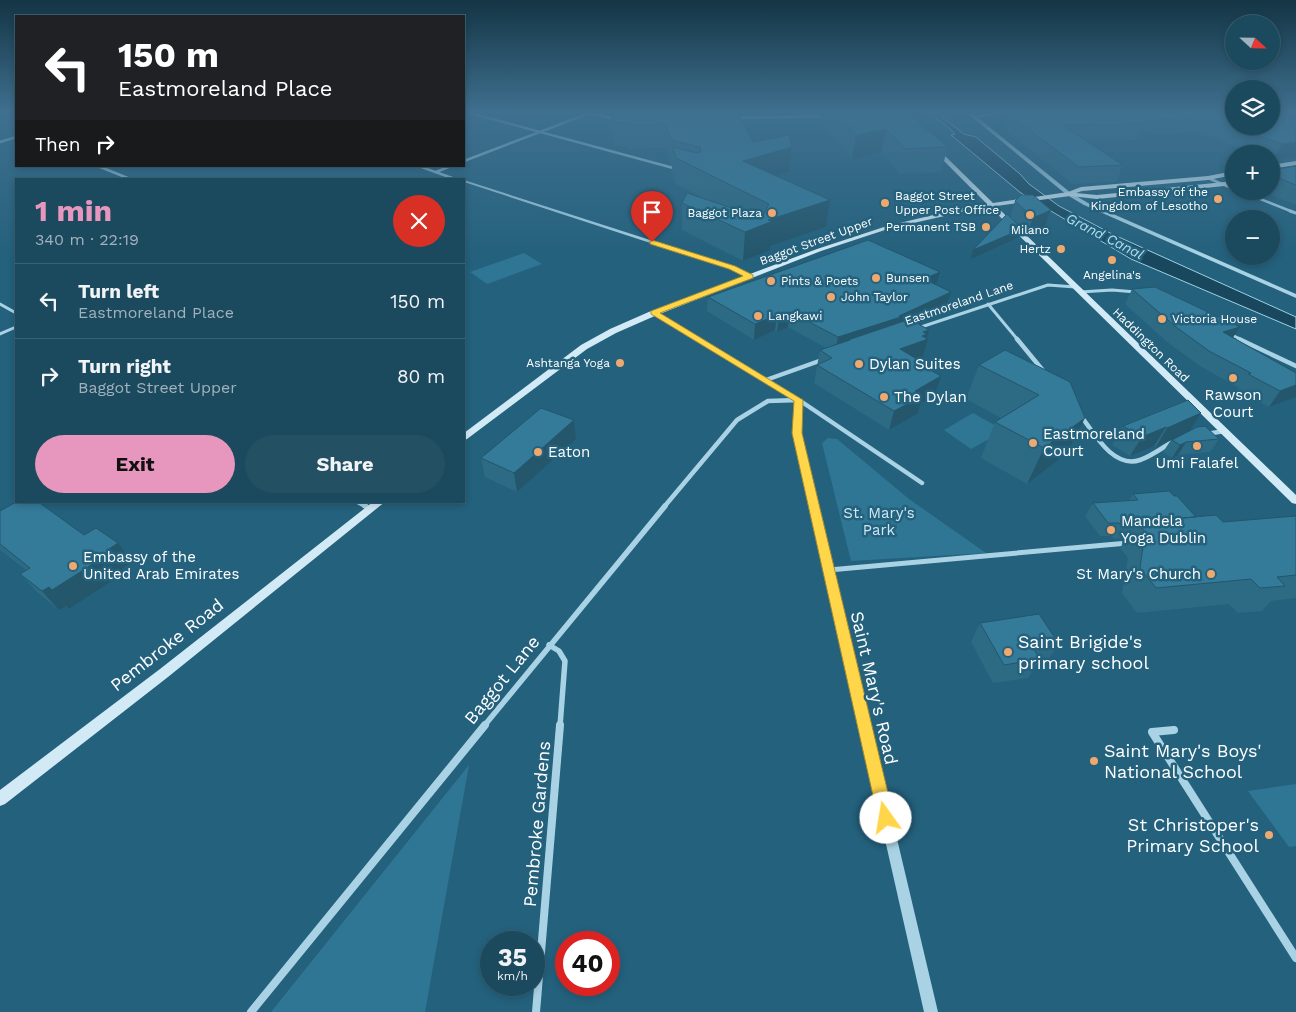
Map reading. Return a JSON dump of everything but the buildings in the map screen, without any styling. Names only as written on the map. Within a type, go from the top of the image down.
[{"type":"main road","name":"Haddington Road","points":[[946,160],[1296,501]]},
{"type":"main road","points":[[1280,166],[1296,163]]},
{"type":"main road","points":[[1069,194],[1081,189],[1208,178],[1225,175]]},
{"type":"main road","points":[[1069,194],[1097,197],[1225,184]]},
{"type":"main road","name":"Baggot Street Upper","points":[[654,312],[820,250],[889,227],[991,205],[1069,194]]},
{"type":"main road","points":[[465,436],[584,347],[654,312]]},
{"type":"main road","name":"Pembroke Road","points":[[0,799],[164,673],[375,505]]},
{"type":"street","points":[[644,160],[684,171]]},
{"type":"street","points":[[1028,160],[1069,194],[1086,204],[1296,296]]},
{"type":"street","points":[[100,167],[128,178]]},
{"type":"street","points":[[421,167],[453,178]]},
{"type":"street","points":[[436,172],[448,167]]},
{"type":"street","points":[[1208,178],[1225,185]]},
{"type":"street","points":[[465,181],[732,268],[750,276]]},
{"type":"street","points":[[1263,200],[1296,213]]},
{"type":"street","name":"Eastmoreland Lane","points":[[915,329],[1048,284],[1077,290],[1112,290],[1141,293]]},
{"type":"street","points":[[0,304],[15,312]]},
{"type":"street","points":[[988,304],[1049,377]]},
{"type":"street","points":[[654,312],[798,400],[922,483]]},
{"type":"street","points":[[0,334],[15,327]]},
{"type":"street","points":[[1224,331],[1296,366]]},
{"type":"street","points":[[766,380],[829,357]]},
{"type":"street","name":"Saint Mary's Road","points":[[798,400],[797,433],[931,1012]]},
{"type":"street","name":"Baggot Lane","points":[[251,1012],[550,645],[738,420],[768,401],[798,400]]},
{"type":"street","points":[[1079,414],[1115,457],[1125,460],[1137,462],[1181,439]]},
{"type":"street","points":[[1205,434],[1224,431]]},
{"type":"street","points":[[828,570],[1138,542]]},
{"type":"street","name":"Pembroke Gardens","points":[[536,1012],[565,661],[559,651],[550,645]]},
{"type":"street","points":[[1174,730],[1152,732],[1296,958]]},
{"type":"green space","points":[[524,253],[542,264],[487,284],[470,272]]},
{"type":"green space","points":[[973,413],[996,426],[998,434],[971,449],[944,430]]},
{"type":"green space","name":"St. Mary's Park","points":[[828,438],[837,439],[909,499],[986,553],[851,561],[822,443]]},
{"type":"green space","points":[[469,765],[425,1012],[271,1012]]},
{"type":"green space","points":[[1296,784],[1296,846],[1289,847],[1248,791]]},
{"type":"water","name":"Grand Canal","points":[[981,160],[1004,160],[1029,184],[1059,206],[1112,234],[1296,317],[1296,329],[1131,259],[1021,193]]},
{"type":"place","name":"Embassy of the Kingdom of Lesotho","points":[[1218,199]]},
{"type":"place","name":"Baggot Street Upper Post Office","points":[[885,203]]},
{"type":"place","name":"Baggot Plaza","points":[[772,213]]},
{"type":"place","name":"Milano","points":[[1030,215]]},
{"type":"place","name":"Permanent TSB","points":[[986,227]]},
{"type":"place","name":"Hertz","points":[[1061,249]]},
{"type":"place","name":"Angelina's","points":[[1112,260]]},
{"type":"place","name":"Bunsen","points":[[876,278]]},
{"type":"place","name":"Pints & Poets","points":[[771,281]]},
{"type":"place","name":"John Taylor","points":[[831,297]]},
{"type":"place","name":"Langkawi","points":[[758,316]]},
{"type":"place","name":"Victoria House","points":[[1162,319]]},
{"type":"place","name":"Ashtanga Yoga","points":[[620,363]]},
{"type":"place","name":"Dylan Suites","points":[[859,364]]},
{"type":"place","name":"Rawson Court","points":[[1233,378]]},
{"type":"place","name":"The Dylan","points":[[884,397]]},
{"type":"place","name":"Eastmoreland Court","points":[[1033,443]]},
{"type":"place","name":"Umi Falafel","points":[[1197,446]]},
{"type":"place","name":"Eaton","points":[[538,452]]},
{"type":"place","name":"Mandela Yoga Dublin","points":[[1111,530]]},
{"type":"place","name":"Embassy of the United Arab Emirates","points":[[73,566]]},
{"type":"place","name":"St Mary's Church","points":[[1211,574]]},
{"type":"place","name":"Saint Brigide's primary school","points":[[1008,652]]},
{"type":"place","name":"Saint Mary's Boys' National School","points":[[1094,761]]},
{"type":"place","name":"St Christoper's Primary School","points":[[1269,835]]},
{"type":"route","points":[[652,242],[732,268],[750,276],[654,312],[798,400],[797,433],[886,818]]}]
